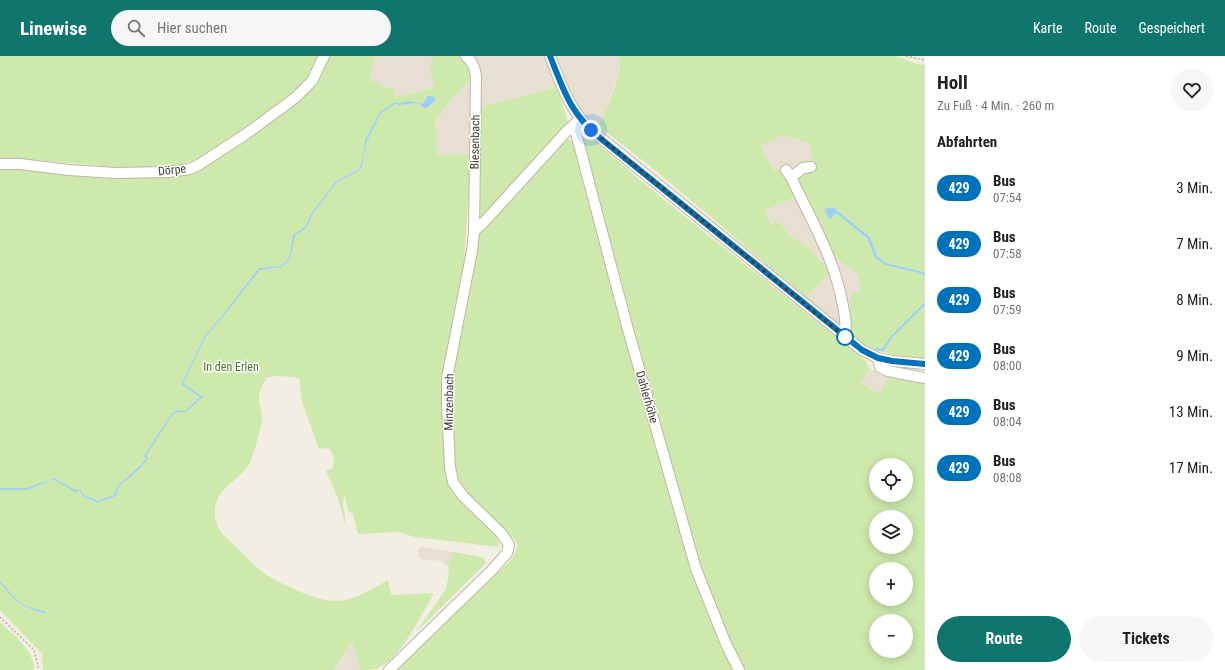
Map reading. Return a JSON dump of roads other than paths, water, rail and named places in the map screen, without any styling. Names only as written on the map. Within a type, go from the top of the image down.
[{"type":"street","name":"Dörpe","points":[[0,164],[20,164],[69,170],[115,173],[168,172],[190,169],[246,134],[295,98],[312,81],[324,56]]},
{"type":"street","name":"Biesenbach","points":[[466,56],[472,61],[475,67],[476,76],[474,231]]},
{"type":"street","points":[[550,56],[572,108],[580,119],[600,138],[862,350],[878,358],[892,361],[925,364]]},
{"type":"street","points":[[474,231],[485,221],[566,132],[580,119]]},
{"type":"street","name":"Dahlerhöhe","points":[[580,119],[576,133],[627,326],[694,561],[726,644],[739,670]]},
{"type":"street","points":[[811,167],[788,173],[829,256],[836,274],[847,326],[845,337]]},
{"type":"street","name":"Minzenbach","points":[[389,670],[491,572],[507,553],[509,545],[502,534],[463,496],[453,482],[450,467],[447,404],[448,378],[472,251],[474,231]]},
{"type":"street","points":[[878,358],[880,367],[888,371],[925,378]]},
{"type":"water","points":[[428,96],[433,96],[436,100],[426,109],[422,105],[418,104],[395,104],[381,113],[367,141],[360,170],[337,182],[313,214],[306,228],[295,236],[290,259],[282,267],[260,270],[205,338],[183,383],[203,397],[186,412],[178,412],[173,414],[146,456],[148,459],[140,469],[119,486],[116,496],[97,503],[90,499],[84,498],[79,491],[75,492],[53,479],[28,490],[0,490],[0,488],[27,488],[54,478],[75,490],[80,490],[85,497],[90,497],[97,501],[114,495],[118,485],[146,459],[144,456],[172,413],[178,410],[185,411],[200,397],[181,384],[204,337],[259,268],[281,266],[289,258],[293,235],[305,227],[311,214],[336,181],[359,169],[363,157],[365,140],[380,112],[395,102],[410,101],[422,104]]},
{"type":"water","points":[[833,207],[870,237],[878,257],[886,263],[920,271],[925,273],[925,276],[919,273],[885,265],[875,258],[867,238],[836,213],[830,220],[824,209]]},
{"type":"water","points":[[925,302],[925,305],[893,337],[883,352],[875,350],[876,347],[882,349],[891,336]]},
{"type":"water","points":[[0,581],[18,601],[26,606],[46,612],[46,614],[30,609],[20,603],[6,590]]},
{"type":"park label","name":"In den Erlen","points":[[231,367]]}]
